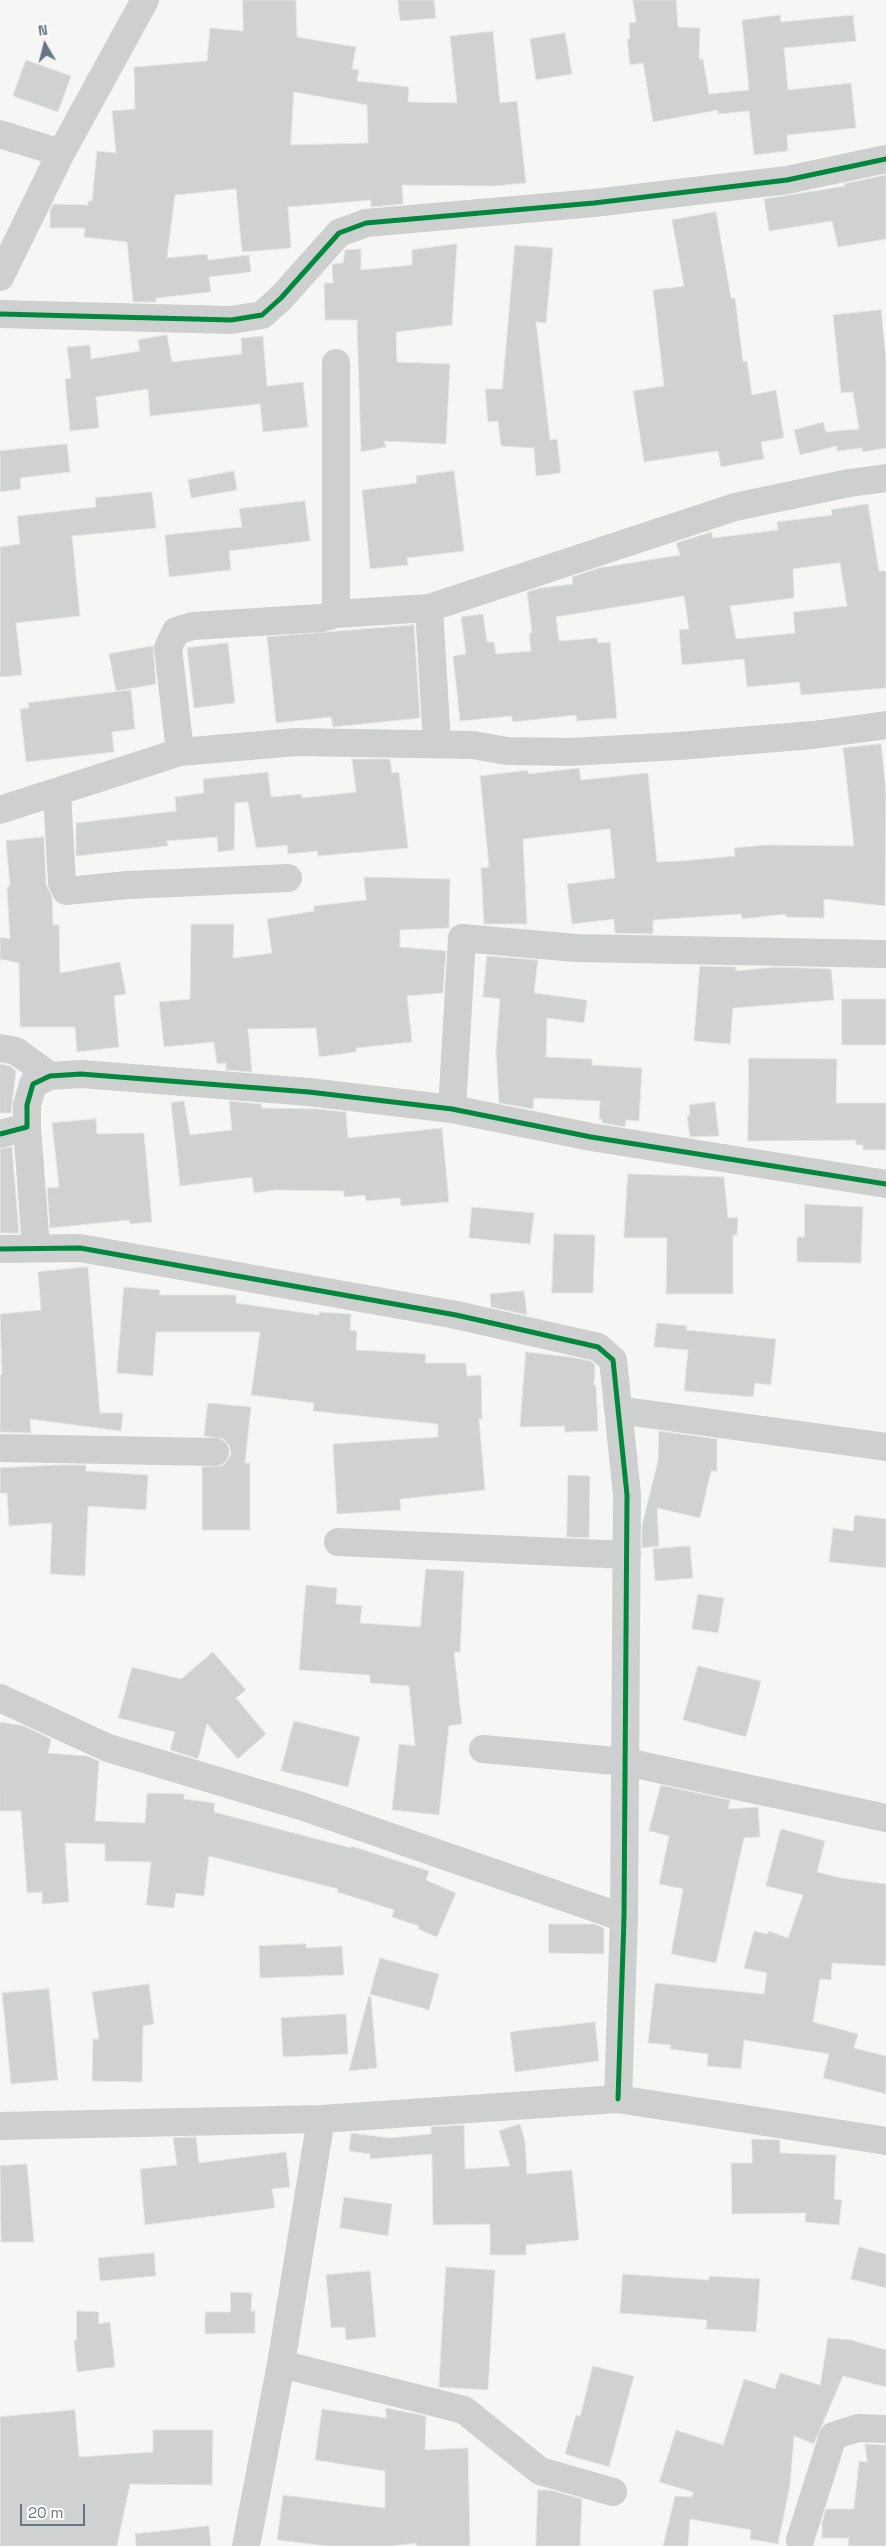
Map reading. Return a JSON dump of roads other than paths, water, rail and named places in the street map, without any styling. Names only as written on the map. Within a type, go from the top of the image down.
[{"type":"street","points":[[0,277],[61,153],[145,0]]},
{"type":"street","points":[[0,134],[61,153]]},
{"type":"street","points":[[0,314],[231,320],[262,315],[281,298],[339,233],[366,223],[594,203],[778,181],[886,159]]},
{"type":"street","points":[[336,363],[336,614]]},
{"type":"street","points":[[180,752],[168,648],[176,632],[193,626],[321,618],[336,614],[429,608],[735,507],[848,483],[886,478]]},
{"type":"street","points":[[429,608],[437,744]]},
{"type":"street","points":[[0,810],[180,752],[296,742],[473,745],[506,751],[570,752],[679,746],[813,734],[886,725]]},
{"type":"street","points":[[57,793],[62,883],[66,891],[128,885],[288,878]]},
{"type":"street","points":[[452,1109],[462,938],[576,948],[886,954]]},
{"type":"street","points":[[0,1048],[16,1051],[50,1076]]},
{"type":"street","points":[[36,1248],[26,1105],[33,1084],[50,1076],[81,1074],[309,1092],[452,1109],[592,1137],[886,1184]]},
{"type":"street","points":[[0,1134],[27,1127]]},
{"type":"street","points":[[0,1249],[80,1248],[456,1315],[598,1347],[613,1360],[627,1495],[624,1918],[618,2099]]},
{"type":"street","points":[[618,1410],[886,1447]]},
{"type":"street","points":[[0,1448],[215,1452]]},
{"type":"street","points":[[338,1542],[627,1555]]},
{"type":"street","points":[[0,1698],[108,1748],[301,1806],[624,1918]]},
{"type":"street","points":[[483,1749],[626,1762],[886,1818]]},
{"type":"street","points":[[0,2126],[321,2119],[618,2099],[886,2141]]},
{"type":"street","points":[[246,2546],[281,2364],[321,2119]]},
{"type":"street","points":[[281,2364],[464,2410],[540,2471],[613,2492]]},
{"type":"street","points":[[800,2540],[832,2436],[858,2428],[886,2428]]}]
